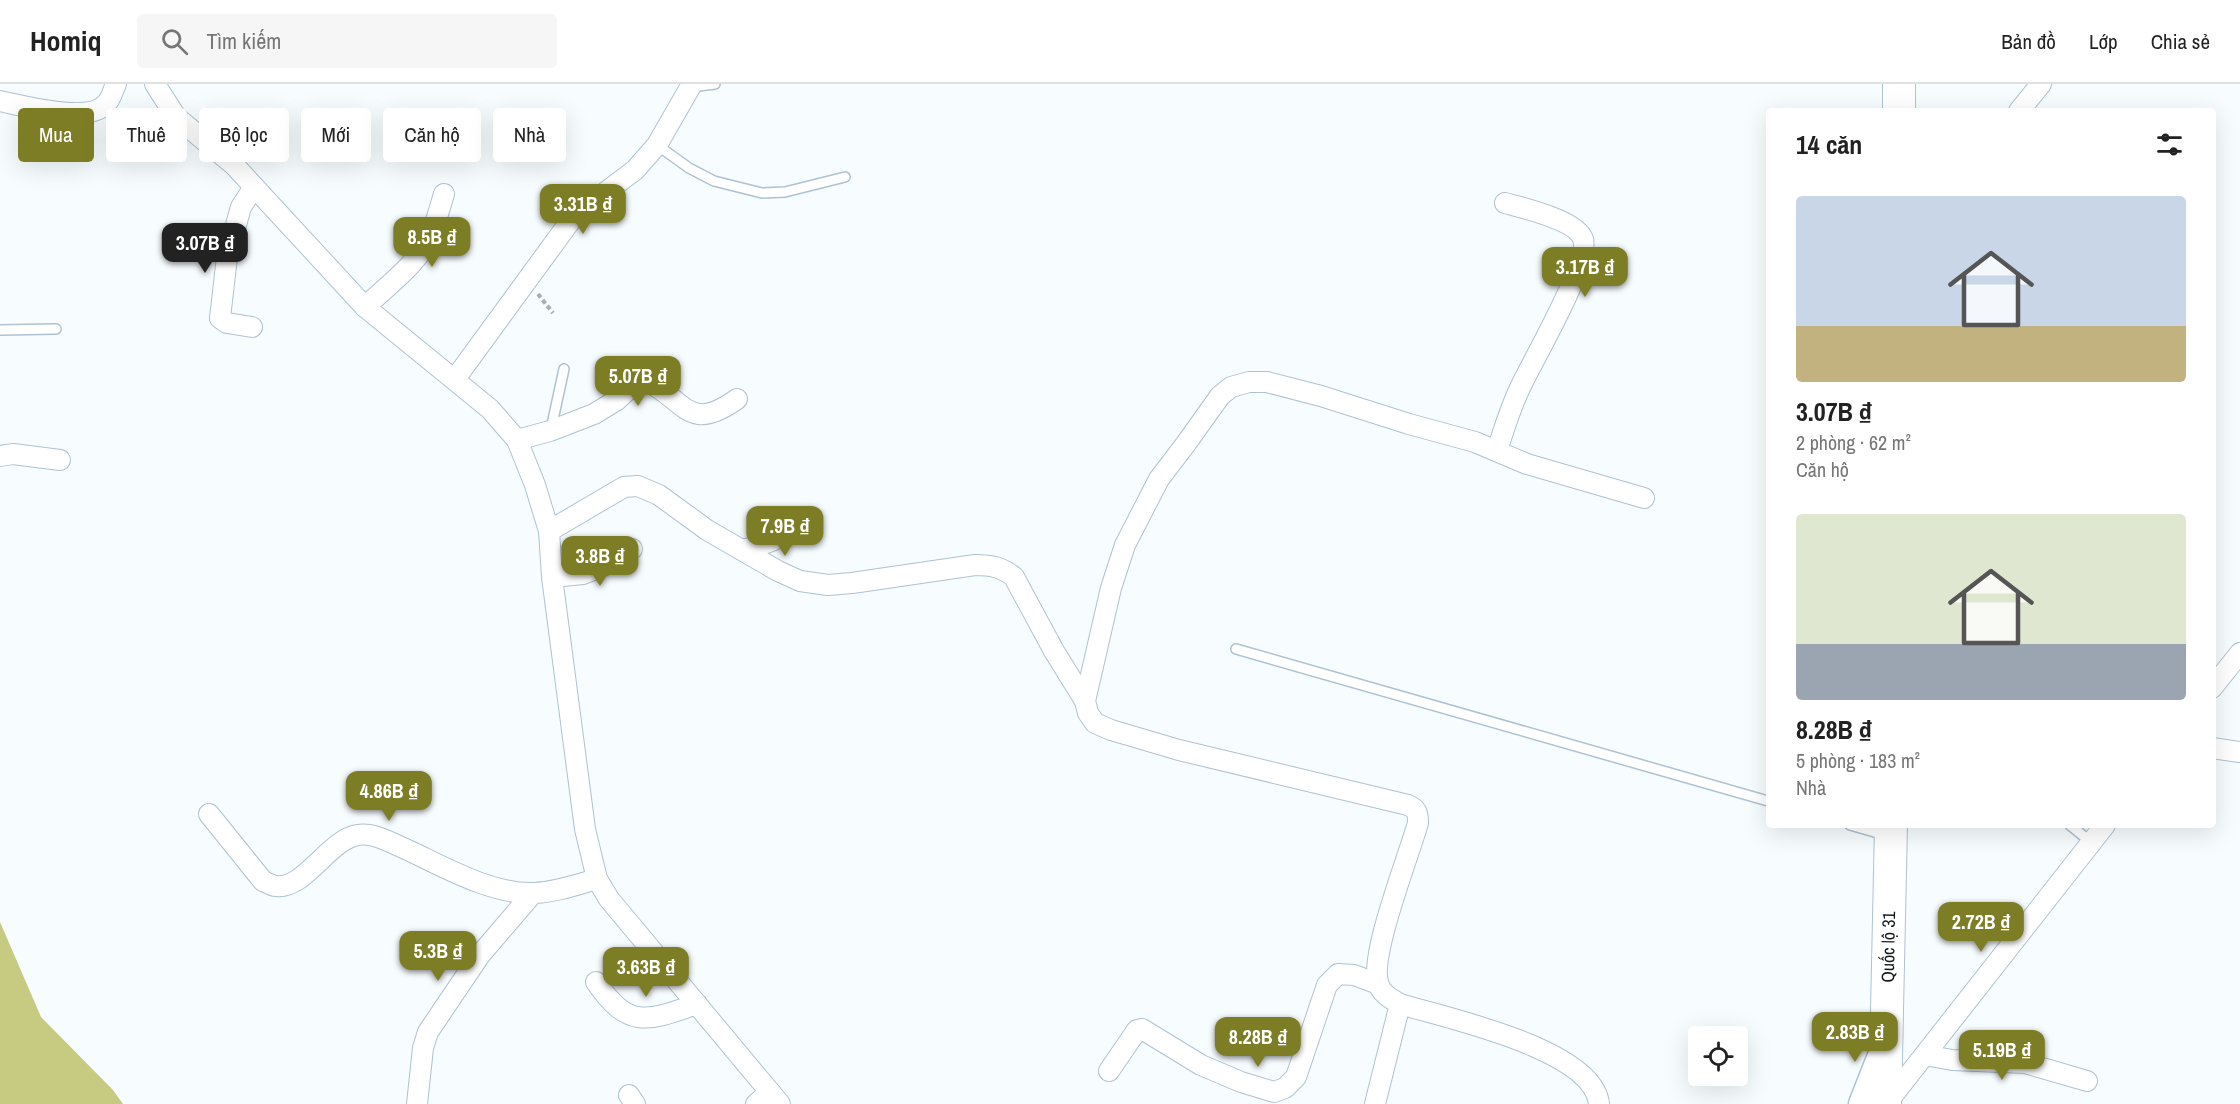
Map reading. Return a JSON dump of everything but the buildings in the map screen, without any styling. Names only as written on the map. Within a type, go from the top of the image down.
[{"type":"highway","points":[[1899,84],[1899,108]]},
{"type":"highway","name":"Quốc lộ 31","points":[[1886,1104],[1891,831]]},
{"type":"street","points":[[0,101],[71,113],[94,111],[105,105],[116,84]]},
{"type":"street","points":[[155,84],[176,117],[234,165],[365,307],[490,409],[517,440],[535,485],[549,531],[552,577],[585,829],[597,879],[609,899],[697,1004],[769,1100]]},
{"type":"street","points":[[2021,108],[2041,84]]},
{"type":"street","points":[[455,379],[574,216],[635,170],[657,145],[691,85]]},
{"type":"street","points":[[252,327],[226,323],[220,318],[227,257],[241,207],[254,187]]},
{"type":"street","points":[[365,307],[414,260],[427,243],[444,194]]},
{"type":"street","points":[[1497,450],[1519,390],[1559,310],[1583,254],[1583,239],[1575,229],[1562,222],[1505,203]]},
{"type":"street","points":[[517,440],[550,431],[594,414],[617,400],[637,381],[644,380],[666,393],[692,414],[709,415],[723,410],[737,399]]},
{"type":"street","points":[[1085,701],[1110,588],[1125,545],[1158,478],[1220,396],[1231,387],[1249,382],[1268,382],[1321,396],[1409,424],[1475,441],[1527,464],[1644,498]]},
{"type":"street","points":[[0,456],[13,454],[60,460]]},
{"type":"street","points":[[549,531],[624,487],[638,486],[659,495],[707,530],[778,572],[800,581],[828,585],[975,565],[1003,568],[1014,577],[1054,651],[1085,701],[1095,723],[1179,750],[1408,805],[1415,809],[1419,814],[1418,823],[1388,918],[1376,968],[1378,984],[1389,998],[1400,1004],[1518,1038],[1555,1056],[1576,1069],[1593,1084],[1599,1104]]},
{"type":"street","points":[[742,550],[777,540],[807,520]]},
{"type":"street","points":[[552,577],[583,574],[633,549]]},
{"type":"street","points":[[2216,683],[2240,653]]},
{"type":"street","points":[[2216,749],[2240,752]]},
{"type":"street","points":[[209,814],[262,881],[275,886],[287,885],[294,881],[349,837],[359,834],[389,842],[449,871],[502,888],[533,893],[568,888],[597,879]]},
{"type":"street","points":[[1886,1104],[2103,828]]},
{"type":"street","points":[[417,1104],[423,1048],[428,1032],[480,955],[533,893]]},
{"type":"street","points":[[1109,1071],[1137,1030],[1142,1029],[1201,1065],[1241,1082],[1274,1092],[1285,1088],[1296,1077],[1327,985],[1338,974],[1354,975],[1378,984]]},
{"type":"street","points":[[596,982],[623,1013],[642,1018],[665,1015],[697,1004]]},
{"type":"street","points":[[1375,1104],[1400,1004]]},
{"type":"street","points":[[1861,1104],[1887,1036]]},
{"type":"street","points":[[1925,1055],[1952,1060],[2025,1063],[2087,1081]]},
{"type":"lane","points":[[691,85],[715,84]]},
{"type":"lane","points":[[657,145],[688,168],[714,181],[762,193],[785,192],[845,177]]},
{"type":"lane","points":[[202,252],[227,257]]},
{"type":"lane","points":[[0,330],[56,329]]},
{"type":"lane","points":[[550,431],[564,369]]},
{"type":"lane","points":[[1236,649],[1766,800]]},
{"type":"lane","points":[[1870,828],[1891,831]]},
{"type":"lane","points":[[2074,828],[2092,843]]},
{"type":"shaded area","points":[[0,922],[41,1017],[113,1090],[123,1104],[0,1104]]}]
